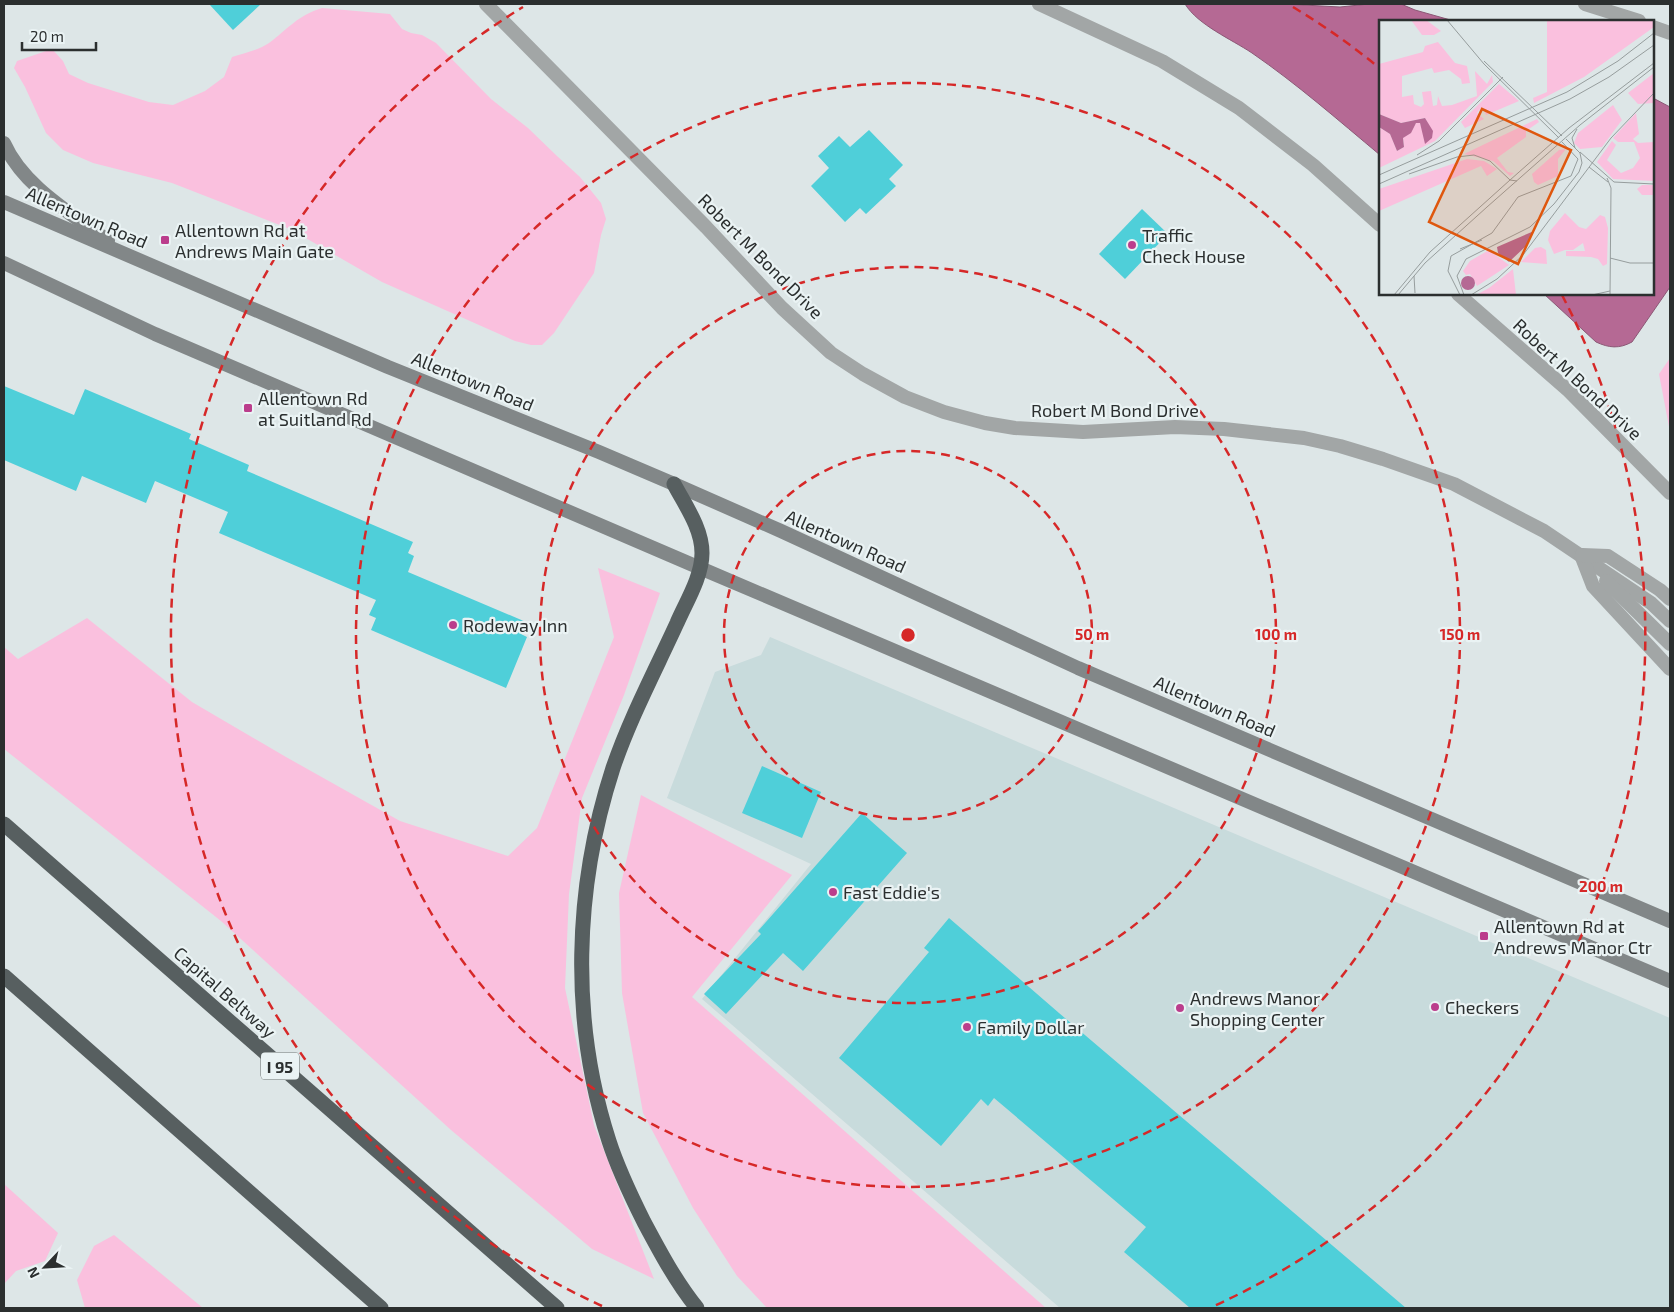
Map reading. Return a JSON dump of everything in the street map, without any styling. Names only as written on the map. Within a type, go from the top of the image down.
[{"type":"highway","points":[[674,484],[692,518],[701,541],[700,568],[626,736],[614,768],[596,836],[588,878],[581,959],[583,998],[592,1074],[610,1142],[636,1205],[652,1237],[669,1268],[697,1308]]},
{"type":"highway","name":"Capital Beltway","points":[[4,824],[557,1308]]},
{"type":"highway","points":[[4,976],[381,1308]]},
{"type":"main road","points":[[4,143],[14,160],[34,184],[124,254]]},
{"type":"main road","name":"Allentown Road","points":[[4,202],[396,370],[674,484],[781,531],[1087,672],[1670,921]]},
{"type":"main road","points":[[7,267],[155,334],[700,568],[1670,981]]},
{"type":"street","name":"Robert M Bond Drive","points":[[486,4],[706,227],[782,308],[831,352],[863,374],[905,397],[986,424],[1015,428],[1083,432],[1175,427],[1214,429],[1304,438],[1383,459],[1454,484],[1544,531],[1651,603],[1670,621]]},
{"type":"street","points":[[1039,4],[1162,61],[1239,108],[1312,165],[1379,224]]},
{"type":"street","points":[[1585,4],[1636,20]]},
{"type":"street","points":[[1654,26],[1670,33]]},
{"type":"street","name":"Robert M Bond Drive","points":[[1459,295],[1569,391],[1670,493]]},
{"type":"street","name":"Robert M Bond Drive","points":[[1581,556],[1670,644]]},
{"type":"street","points":[[1670,599],[1660,590],[1608,556],[1581,556],[1593,586],[1670,669]]},
{"type":"shaded area","points":[[1185,4],[1285,4],[1340,7],[1369,4],[1401,4],[1450,20],[1379,20],[1379,154],[1285,77],[1252,53],[1206,25]]},
{"type":"shaded area","points":[[322,8],[390,14],[402,29],[422,35],[436,43],[491,99],[528,128],[580,177],[601,203],[606,219],[594,273],[554,333],[542,345],[531,345],[515,341],[382,282],[290,229],[172,183],[93,163],[63,150],[46,133],[14,68],[17,61],[52,49],[63,61],[69,74],[88,83],[149,102],[173,105],[205,91],[224,77],[232,57],[265,45],[306,14]]},
{"type":"shaded area","points":[[1654,99],[1670,107],[1670,287],[1632,342],[1618,347],[1605,346],[1596,342],[1545,295],[1654,295]]},
{"type":"shaded area","points":[[1670,358],[1670,432],[1659,374]]},
{"type":"shaded area","points":[[598,568],[660,593],[624,695],[582,798],[569,894],[565,988],[594,1125],[654,1279],[592,1249],[451,1130],[221,921],[4,749],[4,647],[18,659],[87,618],[192,702],[286,757],[400,821],[508,856],[537,828],[614,637]]},
{"type":"shaded area","name":"Andrews Manor Shopping Center","points":[[770,637],[1670,1018],[1670,1308],[1060,1308],[702,999],[811,864],[667,798],[715,672],[761,655]]},
{"type":"shaded area","points":[[641,795],[792,875],[692,997],[1046,1308],[767,1308],[737,1276],[693,1208],[643,1113],[622,993],[619,893]]},
{"type":"shaded area","points":[[4,1184],[58,1233],[45,1261],[16,1271],[4,1284]]},
{"type":"shaded area","points":[[114,1235],[203,1308],[85,1308],[77,1280],[94,1246]]},
{"type":"building","points":[[209,4],[261,4],[233,30]]},
{"type":"building","points":[[869,130],[903,165],[889,179],[896,186],[866,214],[860,208],[845,222],[811,186],[829,168],[818,156],[839,136],[850,147]]},
{"type":"building","name":"Traffic Check House","points":[[1142,209],[1168,234],[1125,279],[1099,254]]},
{"type":"building","points":[[4,386],[74,415],[85,389],[191,434],[189,439],[249,465],[247,471],[413,542],[408,553],[414,556],[408,572],[526,622],[521,634],[527,637],[506,688],[371,630],[376,618],[369,615],[376,600],[219,533],[228,512],[155,481],[146,503],[82,476],[76,491],[4,460]]},
{"type":"building","points":[[762,766],[821,792],[802,838],[742,813]]},
{"type":"building","name":"Fast Eddie's","points":[[862,813],[907,853],[803,971],[783,953],[726,1014],[704,994],[761,934],[758,931]]},
{"type":"building","points":[[949,918],[1406,1308],[1190,1308],[1124,1252],[1146,1227],[994,1098],[988,1106],[981,1099],[941,1146],[839,1058],[929,952],[924,948]]},
{"type":"place","name":"Allentown Rd at Andrews Main Gate","points":[[165,240]]},
{"type":"place","name":"Traffic Check House","points":[[1132,245]]},
{"type":"place","name":"Allentown Rd at Suitland Rd","points":[[248,408]]},
{"type":"place","name":"Rodeway Inn","points":[[453,625]]},
{"type":"place","name":"Fast Eddie's","points":[[833,892]]},
{"type":"place","name":"Allentown Rd at Andrews Manor Ctr","points":[[1484,936]]},
{"type":"place","name":"Checkers","points":[[1435,1007]]},
{"type":"place","name":"Andrews Manor Shopping Center","points":[[1180,1008]]},
{"type":"place","name":"Family Dollar","points":[[967,1027]]}]
